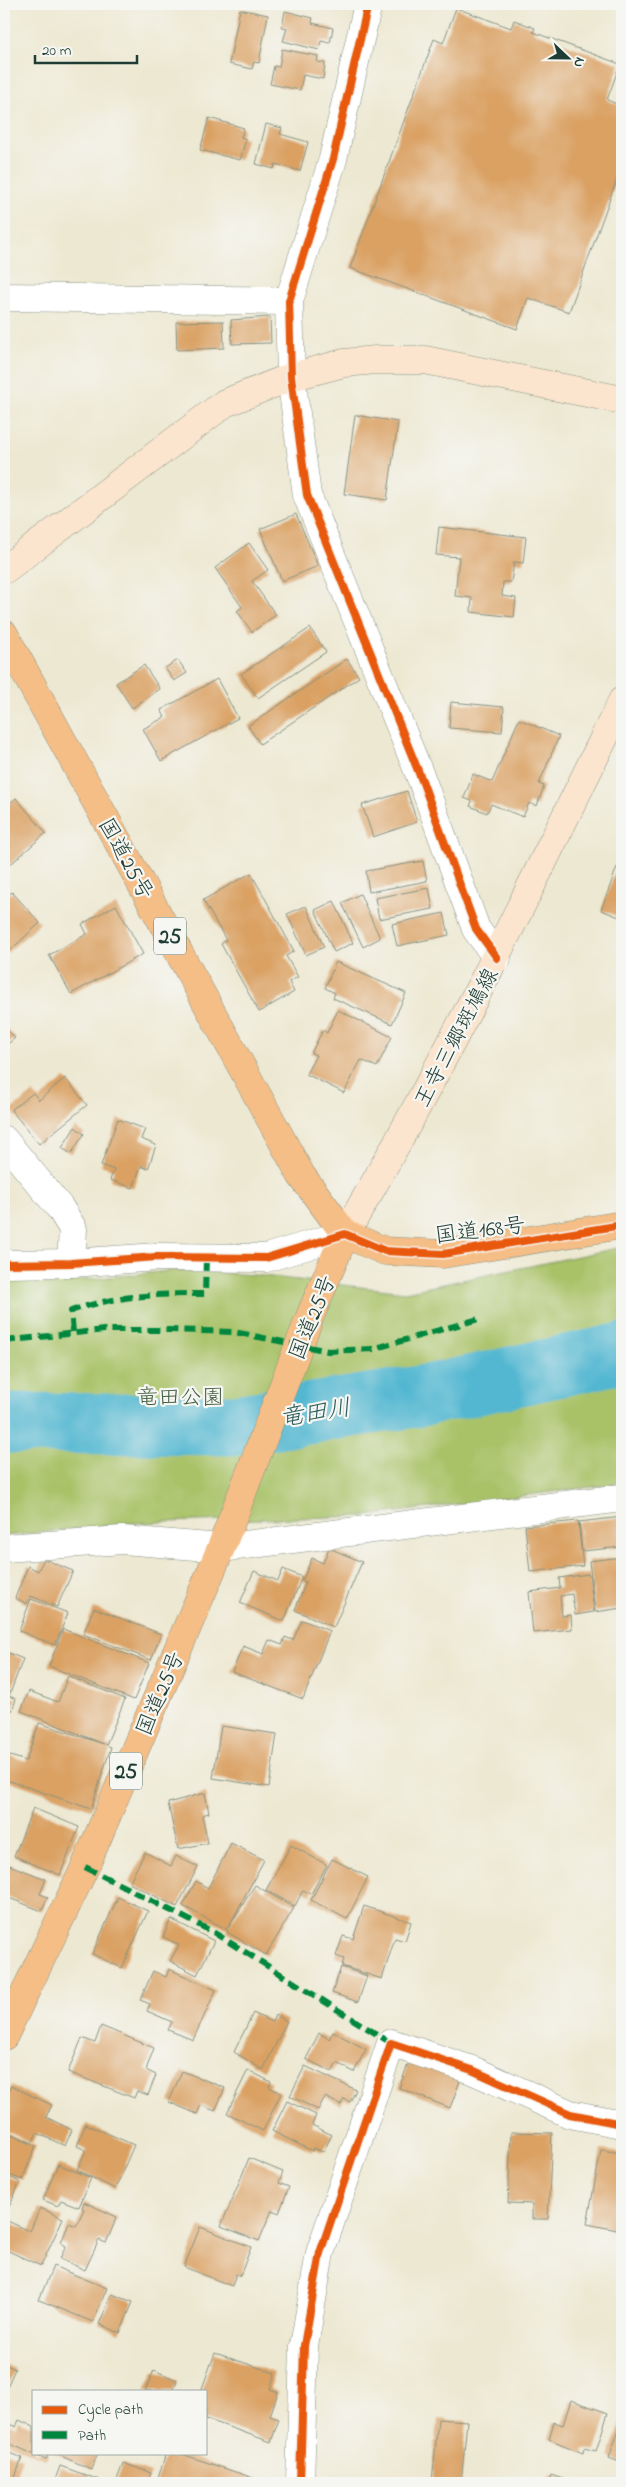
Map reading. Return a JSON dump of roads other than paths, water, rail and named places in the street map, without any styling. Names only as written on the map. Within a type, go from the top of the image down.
[{"type":"highway","name":"国道25号","points":[[4,634],[301,1175],[345,1234],[311,1314],[221,1548],[85,1867],[4,2036]]},
{"type":"highway","name":"国道168号","points":[[345,1234],[385,1251],[443,1254],[622,1225]]},
{"type":"street","points":[[368,4],[333,159],[289,300],[291,377],[307,495],[423,783],[476,929],[497,958]]},
{"type":"street","points":[[4,297],[289,300]]},
{"type":"street","points":[[4,570],[225,403],[291,377],[344,363],[376,360],[424,360],[622,400]]},
{"type":"street","name":"王寺三郷斑鳩線","points":[[345,1234],[396,1148],[497,958],[622,701]]},
{"type":"street","points":[[4,1140],[60,1208],[73,1229],[71,1263]]},
{"type":"street","points":[[4,1264],[71,1263],[157,1256],[266,1258],[345,1234]]},
{"type":"street","points":[[4,1548],[123,1540],[221,1548],[622,1498]]},
{"type":"street","points":[[300,2483],[304,2346],[320,2253],[391,2043],[472,2070],[570,2114],[622,2124]]},
{"type":"waterway","name":"竜田川","points":[[4,1423],[236,1425],[427,1395],[622,1353]]},
{"type":"park label","name":"竜田公園","points":[[180,1396]]}]
